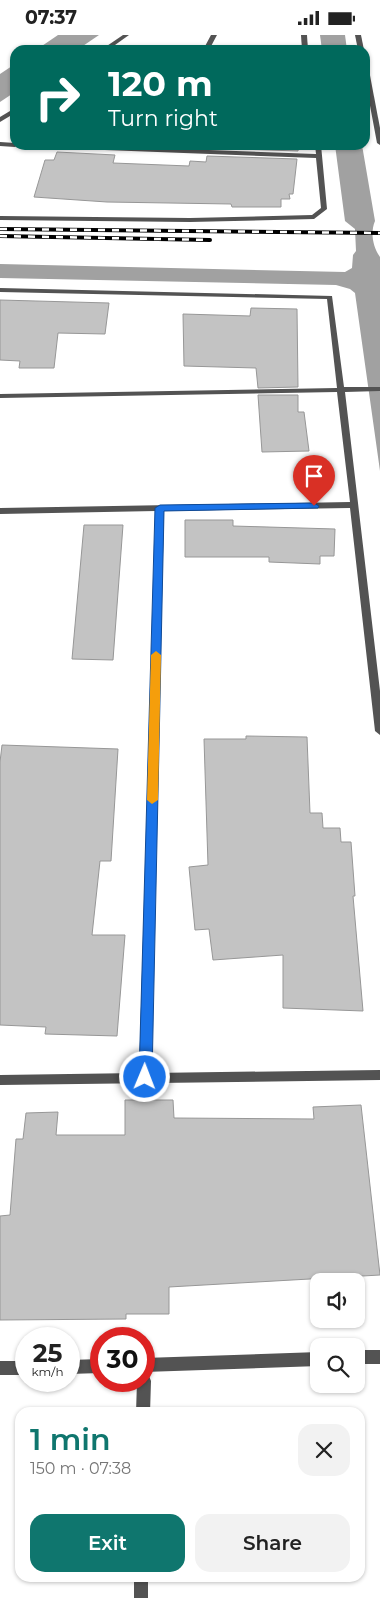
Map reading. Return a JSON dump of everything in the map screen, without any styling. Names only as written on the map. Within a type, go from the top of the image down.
[{"type":"street","points":[[111,45],[126,35]]},
{"type":"street","points":[[370,103],[380,143]]},
{"type":"street","points":[[160,150],[320,156]]},
{"type":"street","points":[[0,217],[190,220],[314,217],[324,209],[319,150]]},
{"type":"street","points":[[0,290],[330,297],[342,391],[353,505],[375,646],[380,731]]},
{"type":"street","points":[[0,397],[380,389]]},
{"type":"street","points":[[0,511],[353,505]]},
{"type":"street","points":[[145,1077],[160,508]]},
{"type":"street","points":[[0,1080],[380,1075]]},
{"type":"street","points":[[365,1357],[380,1357]]},
{"type":"street","points":[[155,1365],[310,1359]]},
{"type":"street","points":[[0,1369],[15,1368]]},
{"type":"street","points":[[143,1407],[144,1392]]},
{"type":"street","points":[[141,1582],[141,1598]]},
{"type":"shaded area","points":[[58,35],[99,35],[84,45],[43,45]]},
{"type":"shaded area","points":[[320,35],[345,35],[346,45],[321,45]]},
{"type":"shaded area","points":[[10,67],[10,95],[0,102],[0,74]]},
{"type":"shaded area","points":[[336,150],[363,150],[375,221],[373,240],[380,257],[380,471],[355,293],[350,289],[336,285],[0,278],[0,264],[345,272],[352,268],[353,255],[356,251],[355,229],[345,221]]},
{"type":"building","points":[[57,152],[115,155],[113,163],[189,166],[190,161],[206,162],[207,156],[297,159],[293,194],[289,194],[290,199],[281,199],[281,207],[232,207],[231,204],[107,202],[34,197],[45,160],[54,160]]},
{"type":"building","points":[[0,300],[109,303],[105,334],[58,333],[54,368],[19,368],[20,361],[0,360]]},
{"type":"building","points":[[251,308],[297,309],[298,387],[258,388],[256,368],[184,366],[183,314],[250,316]]},
{"type":"building","points":[[258,395],[298,395],[298,412],[304,412],[309,451],[262,452]]},
{"type":"building","points":[[185,520],[233,520],[233,526],[335,529],[334,556],[320,556],[320,564],[269,562],[269,557],[185,557]]},
{"type":"building","points":[[84,525],[123,525],[113,660],[72,659]]},
{"type":"building","points":[[246,736],[307,737],[310,813],[322,813],[323,828],[340,828],[341,842],[351,842],[355,896],[353,896],[363,1011],[283,1008],[283,955],[213,960],[209,929],[195,930],[189,867],[208,865],[204,739],[246,739]]},
{"type":"building","points":[[2,745],[118,749],[111,861],[100,861],[92,935],[125,935],[117,1036],[45,1034],[46,1027],[0,1025],[0,762]]},
{"type":"building","points":[[125,1100],[173,1100],[174,1118],[314,1119],[313,1107],[361,1105],[380,1275],[365,1276],[365,1273],[310,1273],[310,1279],[169,1287],[169,1314],[126,1314],[126,1319],[0,1320],[0,1216],[10,1215],[16,1139],[23,1139],[26,1113],[58,1112],[56,1135],[125,1135]]},
{"type":"railway","points":[[0,229],[380,233]]},
{"type":"railway","points":[[0,236],[210,240]]},
{"type":"slow traffic","points":[[152,800],[156,655]]},
{"type":"route","points":[[145,1077],[160,508],[314,506]]}]
